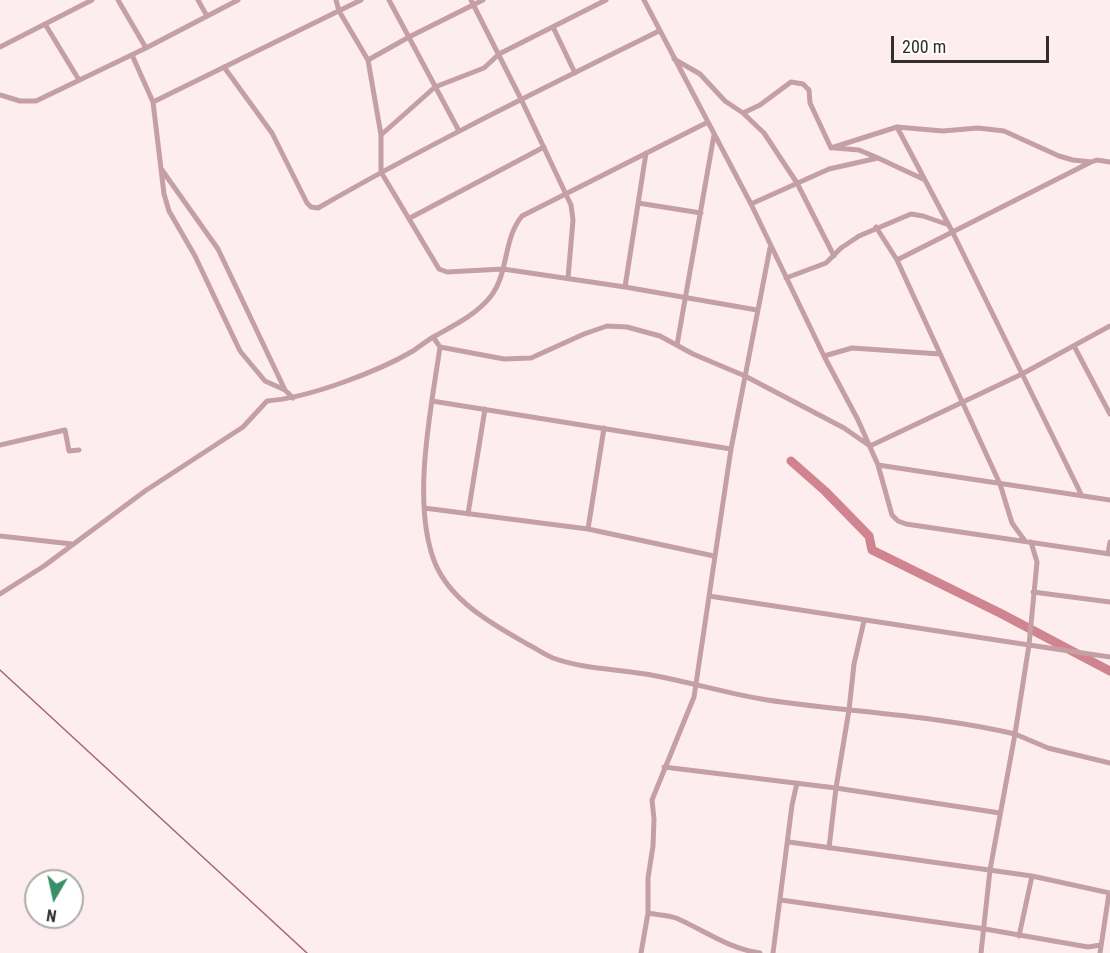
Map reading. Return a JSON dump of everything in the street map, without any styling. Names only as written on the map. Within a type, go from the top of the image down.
[{"type":"street","points":[[0,47],[92,0]]},
{"type":"street","points":[[118,0],[146,48]]},
{"type":"street","points":[[198,0],[207,16]]},
{"type":"street","points":[[0,95],[20,100],[36,100],[132,55],[238,0]]},
{"type":"street","points":[[336,0],[339,11],[368,60],[381,135],[381,172],[439,269],[447,272],[503,269],[757,310]]},
{"type":"street","points":[[153,102],[361,0]]},
{"type":"street","points":[[389,0],[459,131]]},
{"type":"street","points":[[368,60],[472,2],[483,0]]},
{"type":"street","points":[[381,135],[435,87],[484,68],[499,54],[606,0]]},
{"type":"street","points":[[644,0],[751,204],[824,357],[870,446],[878,465],[892,515],[898,521],[1109,553],[1110,542]]},
{"type":"street","points":[[472,2],[571,205],[573,220],[568,278]]},
{"type":"street","points":[[45,24],[79,80]]},
{"type":"street","points":[[553,27],[575,73]]},
{"type":"street","points":[[224,67],[269,128],[307,203],[311,207],[318,208],[459,131],[659,31]]},
{"type":"street","points":[[132,55],[153,102],[160,167],[169,211],[195,256],[240,351],[265,381],[285,390]]},
{"type":"street","points":[[674,59],[700,74],[725,101],[743,113],[764,133],[797,183],[834,256]]},
{"type":"street","points":[[743,113],[760,105],[791,82],[803,84],[809,90],[810,104],[831,148]]},
{"type":"street","points":[[0,594],[44,566],[145,490],[243,427],[267,401],[293,398],[369,371],[411,352],[458,324],[490,297],[500,281],[515,224],[522,216],[708,122]]},
{"type":"street","points":[[831,148],[897,127],[943,131],[978,128],[1004,131],[1059,156],[1091,162]]},
{"type":"street","points":[[897,127],[949,225],[1082,496]]},
{"type":"street","points":[[677,345],[714,135]]},
{"type":"street","points":[[410,218],[544,147]]},
{"type":"street","points":[[831,148],[859,150],[925,179]]},
{"type":"street","points":[[625,287],[646,153]]},
{"type":"street","points":[[751,204],[829,169],[878,158]]},
{"type":"street","points":[[897,260],[1091,162],[1097,160],[1110,162]]},
{"type":"street","points":[[160,167],[218,249],[285,390],[293,398]]},
{"type":"street","points":[[638,203],[701,213]]},
{"type":"street","points":[[786,278],[826,262],[841,248],[876,227],[911,214],[949,225]]},
{"type":"street","points":[[876,227],[897,260],[963,402],[1000,484],[1012,523],[1028,542],[1037,562],[1029,645],[990,870],[981,953]]},
{"type":"street","points":[[641,953],[648,913],[648,878],[653,846],[652,800],[694,697],[731,449],[770,246]]},
{"type":"street","points":[[440,347],[504,359],[531,358],[607,326],[627,327],[660,336],[745,376],[844,428],[870,446]]},
{"type":"street","points":[[870,446],[1022,374],[1110,326]]},
{"type":"street","points":[[433,337],[440,347],[423,480],[424,520],[435,562],[444,580],[472,609],[509,634],[553,658],[601,669],[636,672],[768,700],[946,722],[1015,734],[1048,748],[1110,763]]},
{"type":"street","points":[[1074,346],[1110,414]]},
{"type":"street","points":[[824,357],[852,348],[940,354]]},
{"type":"street","points":[[432,401],[731,449]]},
{"type":"street","points":[[468,514],[485,410]]},
{"type":"street","points":[[588,529],[604,428]]},
{"type":"street","points":[[0,446],[65,430],[69,451],[79,450]]},
{"type":"street","points":[[878,465],[1110,500]]},
{"type":"street","points":[[424,508],[588,529],[714,556]]},
{"type":"street","points":[[0,536],[72,544]]},
{"type":"street","points":[[1033,592],[1110,602]]},
{"type":"street","points":[[709,596],[1110,657]]},
{"type":"street","points":[[829,848],[854,664],[864,621]]},
{"type":"street","points":[[664,767],[836,788],[1000,813]]},
{"type":"street","points":[[774,953],[792,805],[797,783]]},
{"type":"street","points":[[789,842],[1032,876],[1109,893],[1100,953]]},
{"type":"street","points":[[1019,936],[1032,876]]},
{"type":"street","points":[[781,900],[985,929],[1088,947],[1101,945]]},
{"type":"street","points":[[648,913],[676,918],[717,939],[750,952],[760,953]]},
{"type":"waterway","points":[[791,461],[825,491],[869,536],[872,550],[1000,613],[1110,671]]},
{"type":"waterway","points":[[0,670],[307,953]]}]
